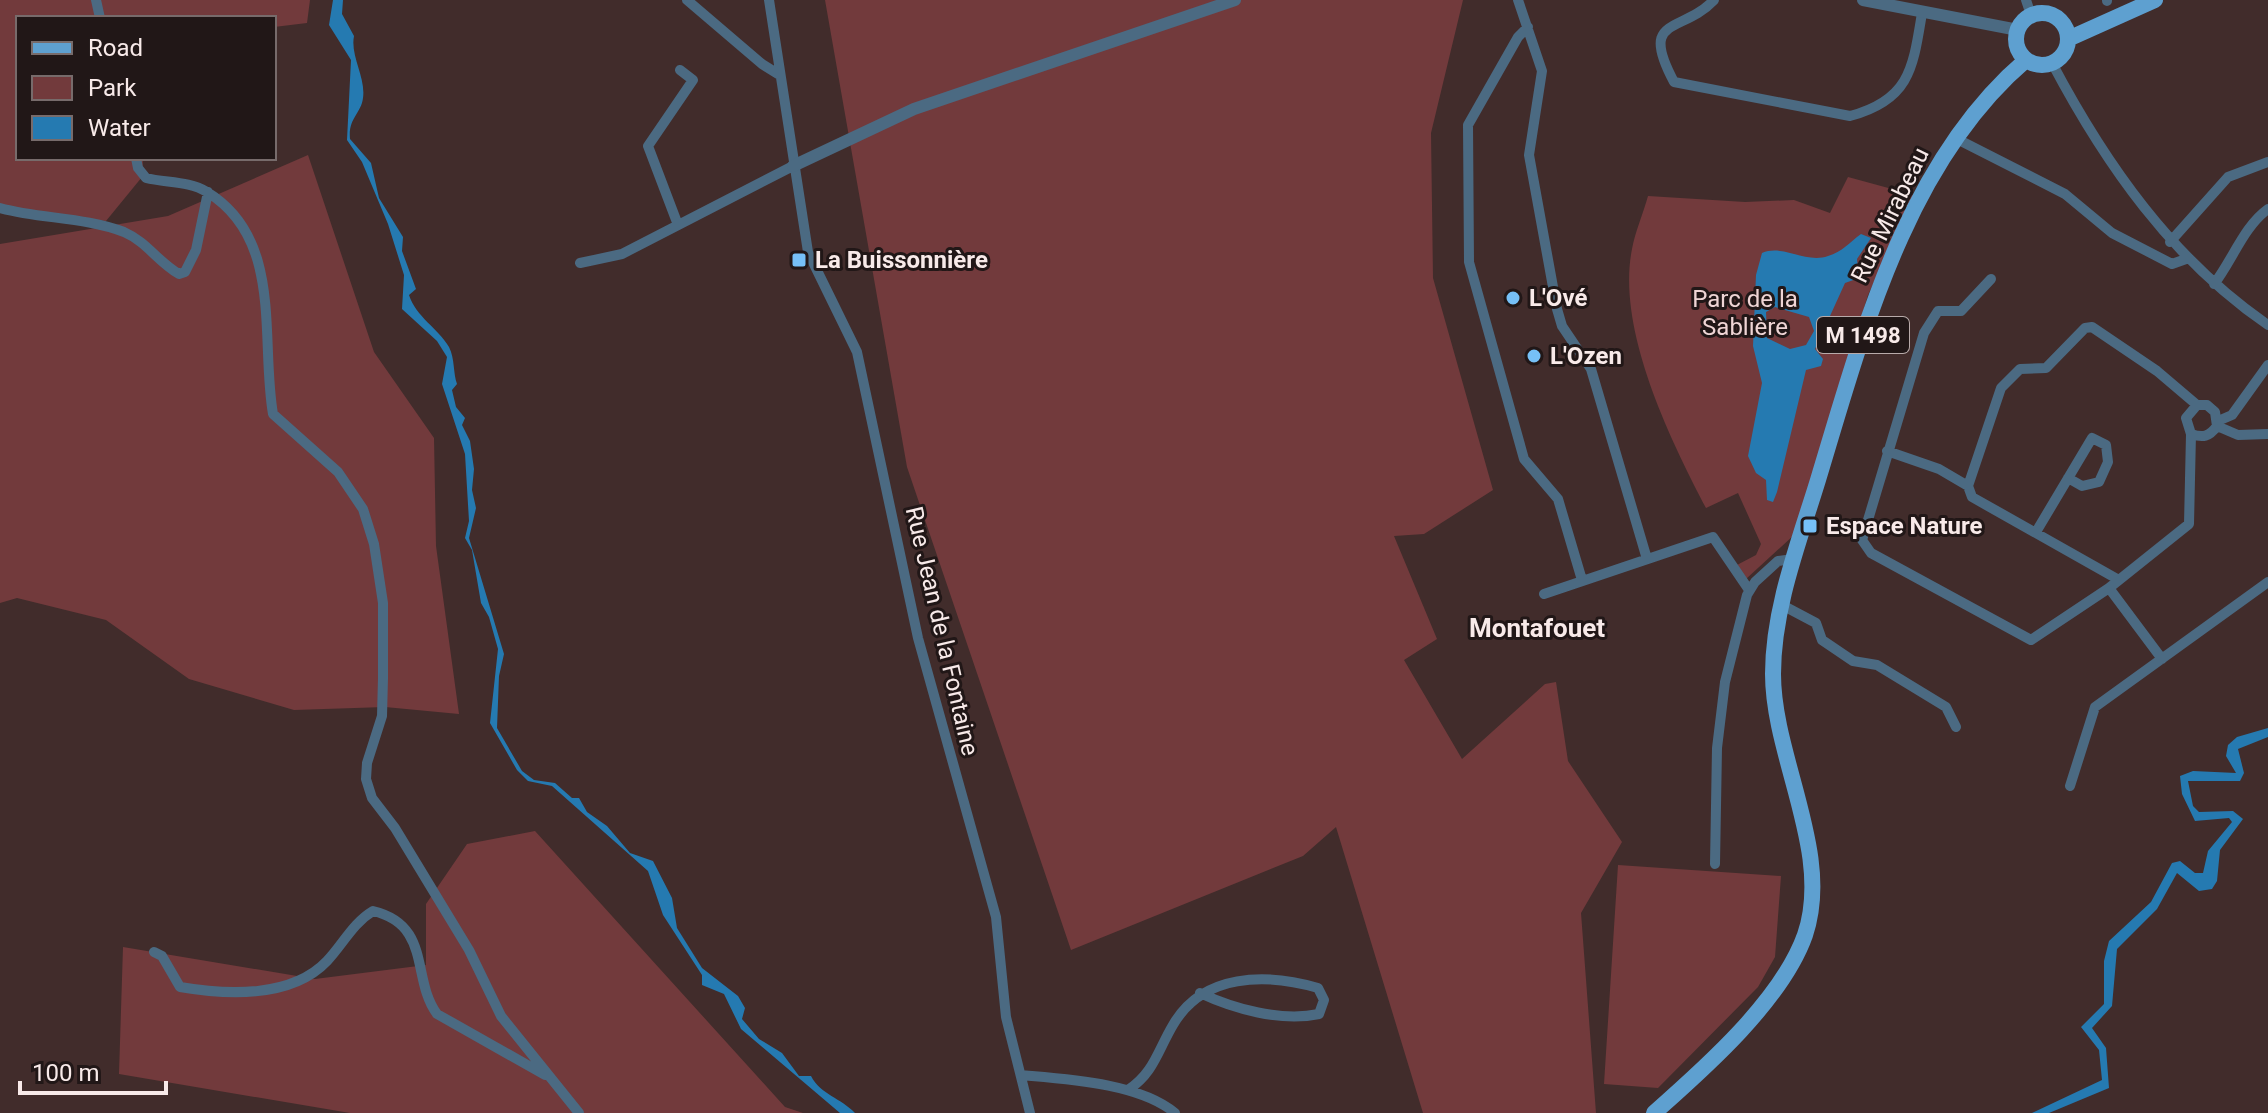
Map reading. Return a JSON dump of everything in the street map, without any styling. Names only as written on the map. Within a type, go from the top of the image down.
[{"type":"main road","points":[[2068,39],[2155,0]]},
{"type":"main road","points":[[2028,8],[2063,22],[2068,39],[2064,53],[2052,63],[2039,65],[2026,60],[2017,46],[2018,30],[2028,8]]},
{"type":"main road","name":"Rue Mirabeau","points":[[1654,1113],[1728,1044],[1779,982],[1805,934],[1812,872],[1777,715],[1773,675],[1782,605],[1793,559],[1871,310],[1891,257],[1987,96],[2026,60]]},
{"type":"street","points":[[687,0],[778,74]]},
{"type":"street","name":"Rue Jean de la Fontaine","points":[[769,0],[778,74],[808,252],[857,352],[922,652],[996,917],[1006,1017],[1030,1113]]},
{"type":"street","points":[[580,263],[622,254],[793,166],[914,109],[1235,0]]},
{"type":"street","points":[[1518,0],[1542,71],[1529,155],[1557,309],[1562,326],[1591,369],[1647,559]]},
{"type":"street","points":[[1714,0],[1706,8],[1674,22],[1662,36],[1660,56],[1674,82],[1850,116],[1872,110],[1902,89],[1914,61],[1922,13]]},
{"type":"street","points":[[1863,0],[2018,30]]},
{"type":"street","points":[[1528,27],[1518,37],[1468,125],[1469,262],[1524,459],[1558,499],[1582,580]]},
{"type":"street","points":[[2052,63],[2134,195],[2170,242],[2214,284],[2268,325]]},
{"type":"street","points":[[678,225],[648,146],[693,80],[680,70]]},
{"type":"street","points":[[1961,142],[2065,194],[2112,233],[2172,264],[2186,259]]},
{"type":"street","points":[[2170,242],[2228,177],[2268,162]]},
{"type":"street","points":[[137,163],[146,178],[191,184],[208,192],[240,222],[259,265],[266,302],[273,414],[338,472],[363,509],[374,544],[383,603],[383,663],[382,716],[367,763],[366,779],[372,798],[395,828],[469,950],[501,1016],[579,1113]]},
{"type":"street","points":[[0,208],[87,221],[125,233],[154,250],[179,274],[185,272],[196,250],[208,192]]},
{"type":"street","points":[[2214,284],[2245,236],[2268,209]]},
{"type":"street","points":[[1991,279],[1961,311],[1938,311],[1924,333],[1862,540],[1871,553],[2031,640],[2109,588],[2189,524],[2191,434],[2186,418],[2197,405]]},
{"type":"street","points":[[2119,580],[1972,497],[1968,486],[2001,388],[2020,369],[2046,368],[2085,328],[2092,327],[2157,371],[2197,405],[2207,405],[2215,412],[2218,424],[2238,435],[2268,434]]},
{"type":"street","points":[[2191,434],[2201,437],[2211,435],[2218,424],[2232,415],[2268,365]]},
{"type":"street","points":[[2036,532],[2068,478],[2092,438],[2106,445],[2108,462],[2099,482],[2082,486],[2068,478]]},
{"type":"street","points":[[1887,451],[1939,469],[1968,486]]},
{"type":"street","points":[[1544,594],[1713,537],[1749,590]]},
{"type":"street","points":[[1715,864],[1714,775],[1725,682],[1749,590],[1778,561],[1793,559]]},
{"type":"street","points":[[2070,786],[2095,707],[2268,582]]},
{"type":"street","points":[[2109,588],[2162,659]]},
{"type":"street","points":[[1782,605],[1816,623],[1822,640],[1853,661],[1877,665],[1946,707],[1956,727]]},
{"type":"street","points":[[154,952],[162,956],[180,987],[216,993],[269,988],[311,976],[362,918],[373,911],[387,915],[398,921],[420,956],[430,1004],[437,1014],[550,1078]]},
{"type":"street","points":[[1128,1090],[1144,1080],[1162,1052],[1173,1024],[1200,993],[1233,980],[1273,981],[1318,988],[1324,1000],[1319,1014],[1300,1018],[1243,1009],[1200,993]]},
{"type":"street","points":[[1021,1075],[1128,1090],[1160,1101],[1175,1113]]},
{"type":"green space","points":[[0,0],[310,0],[307,23],[276,27],[276,16],[16,16],[16,160],[143,160],[142,177],[106,221],[0,213]]},
{"type":"green space","points":[[825,0],[1463,0],[1431,133],[1433,278],[1493,490],[1424,534],[1394,536],[1437,639],[1404,660],[1462,759],[1545,684],[1556,682],[1568,761],[1622,842],[1581,913],[1596,1113],[1423,1113],[1336,827],[1303,856],[1071,950],[907,467]]},
{"type":"green space","points":[[308,155],[374,352],[434,438],[436,546],[459,714],[385,707],[294,710],[189,679],[106,620],[17,598],[0,603],[0,244],[168,216]]},
{"type":"green space","name":"Parc de la Sablière","points":[[1848,177],[1914,195],[1868,295],[1794,535],[1746,579],[1735,566],[1756,555],[1761,544],[1738,493],[1706,508],[1677,450],[1650,383],[1632,314],[1629,280],[1633,243],[1648,196],[1745,202],[1794,200],[1830,213]]},
{"type":"green space","points":[[535,831],[785,1107],[803,1113],[350,1113],[119,1074],[123,947],[315,979],[426,965],[426,904],[467,844]]},
{"type":"green space","points":[[1618,865],[1781,876],[1775,957],[1758,987],[1658,1088],[1604,1084]]},
{"type":"water","points":[[333,0],[343,0],[342,14],[354,36],[354,51],[363,90],[350,139],[371,163],[379,198],[403,237],[402,251],[416,289],[409,295],[412,303],[444,340],[452,356],[457,384],[452,390],[456,407],[465,418],[462,425],[470,441],[474,469],[472,490],[476,508],[469,538],[504,654],[499,676],[497,728],[522,771],[534,780],[555,783],[572,798],[579,798],[587,812],[607,826],[630,853],[653,861],[672,898],[677,928],[702,968],[738,996],[745,1008],[742,1019],[759,1039],[782,1053],[799,1076],[811,1076],[820,1088],[855,1113],[840,1113],[741,1029],[724,994],[702,985],[702,975],[663,915],[648,871],[552,786],[528,781],[517,770],[490,723],[498,649],[489,617],[481,603],[472,550],[465,538],[469,521],[465,454],[442,384],[447,357],[437,341],[402,309],[404,275],[388,224],[362,162],[347,140],[351,60],[329,25]]},
{"type":"water","points":[[1861,234],[1871,238],[1857,259],[1859,278],[1845,283],[1815,349],[1823,359],[1821,366],[1806,370],[1777,492],[1773,502],[1767,500],[1766,480],[1756,473],[1748,456],[1762,383],[1753,346],[1756,275],[1762,253],[1778,251],[1820,258],[1838,252]],"holes":[[[1775,307],[1809,317],[1814,331],[1806,345],[1790,349],[1767,338],[1766,312]]]},
{"type":"water","points":[[2268,728],[2268,737],[2238,749],[2244,773],[2240,781],[2188,781],[2193,806],[2199,812],[2233,811],[2243,819],[2220,850],[2217,881],[2212,889],[2199,891],[2177,873],[2157,909],[2117,949],[2112,1006],[2092,1028],[2106,1048],[2109,1088],[2049,1113],[2032,1113],[2102,1080],[2099,1050],[2081,1027],[2104,1004],[2104,961],[2109,941],[2151,902],[2172,863],[2180,861],[2195,873],[2203,873],[2208,851],[2232,822],[2229,818],[2195,821],[2182,794],[2180,776],[2193,771],[2236,773],[2226,756],[2228,745],[2237,737]]},
{"type":"place","name":"La Buissonnière","points":[[799,260]]},
{"type":"place","name":"L'Ové","points":[[1513,298]]},
{"type":"place","name":"L'Ozen","points":[[1534,356]]},
{"type":"place","name":"Espace Nature","points":[[1810,526]]},
{"type":"district","name":"Montafouet","points":[[1537,628]]}]
